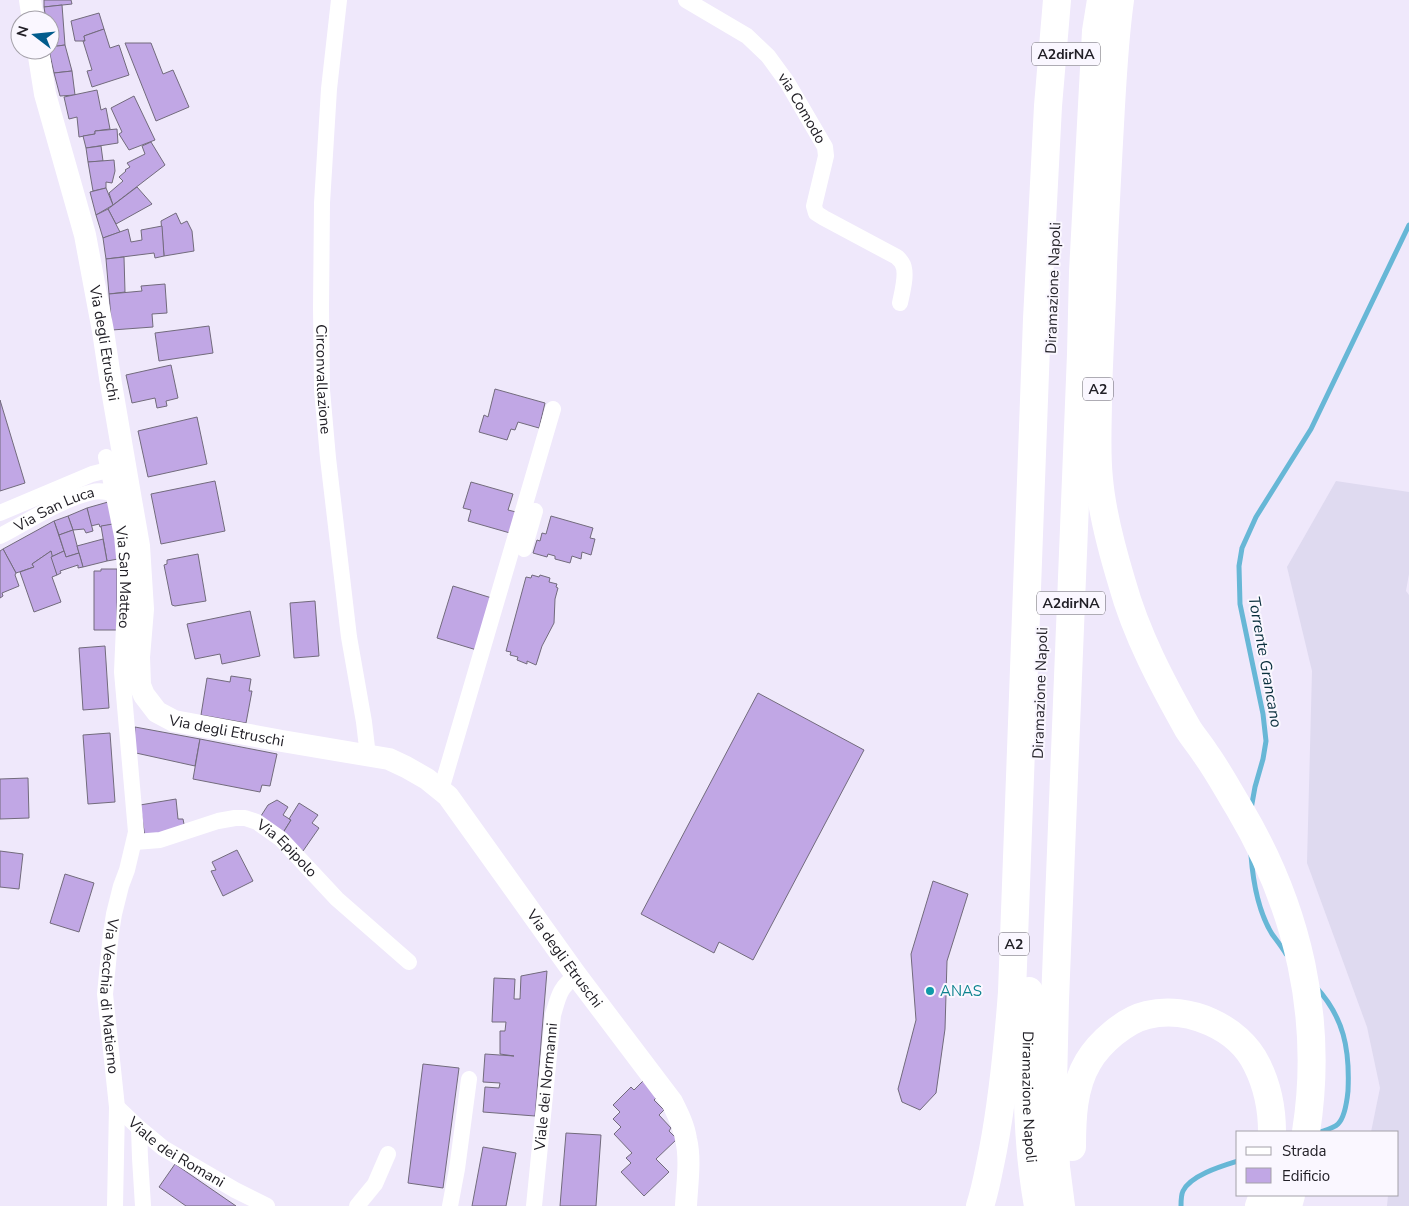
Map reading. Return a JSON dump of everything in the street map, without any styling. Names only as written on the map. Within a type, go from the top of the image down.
[{"type":"highway","name":"A2","points":[[980,1206],[985,1193],[1006,1070],[1012,992],[1037,319],[1048,106],[1057,0]]},
{"type":"highway","name":"Diramazione Napoli","points":[[1038,1206],[1032,1173],[1028,1086],[1029,997],[1052,309],[1061,108],[1071,0]]},
{"type":"highway","name":"Diramazione Napoli","points":[[1061,1206],[1056,1167],[1053,1084],[1055,1010],[1083,263],[1096,31],[1100,0]]},
{"type":"highway","name":"A2","points":[[1120,0],[1116,30],[1106,192],[1099,358],[1097,438],[1099,478],[1104,510],[1122,586],[1142,641],[1190,731],[1241,811],[1270,866],[1289,914],[1299,949],[1310,1014],[1311,1089],[1306,1131]]},
{"type":"highway","points":[[1075,1206],[1071,1167],[1072,1114],[1080,1080],[1088,1062],[1097,1049],[1134,1019],[1159,1013],[1192,1016],[1208,1021],[1228,1032],[1244,1047],[1257,1064],[1264,1081],[1272,1116],[1272,1131]]},
{"type":"main road","name":"Via degli Etruschi","points":[[40,60],[45,94],[85,236],[139,546],[143,609],[139,658],[140,685],[134,698],[174,721],[282,742],[389,759],[406,766],[445,793],[576,974],[672,1102],[681,1121],[686,1140],[688,1157],[686,1206]]},
{"type":"street","name":"Circonvallazione","points":[[339,0],[329,89],[322,203],[322,390],[349,637],[368,756]]},
{"type":"street","name":"via Comodo","points":[[686,0],[747,36],[768,56],[787,82],[825,147],[826,156],[814,206],[816,213],[897,257],[903,264],[905,271],[900,303]]},
{"type":"street","points":[[445,793],[553,409]]},
{"type":"street","name":"Via San Matteo","points":[[0,513],[92,474],[107,463],[122,536],[126,567],[122,672],[134,698]]},
{"type":"street","name":"Via San Luca","points":[[0,536],[76,497],[94,491],[113,493]]},
{"type":"street","points":[[445,793],[535,511]]},
{"type":"street","name":"Via Vecchia di Matierno","points":[[115,1206],[117,1107],[105,994],[114,914],[135,842],[136,832],[134,698]]},
{"type":"street","name":"Via Epipolo","points":[[135,842],[160,840],[218,821],[235,818],[245,818],[257,822],[281,839],[338,898],[409,962]]},
{"type":"street","name":"Viale dei Normanni","points":[[534,1206],[553,1015],[561,990],[576,974]]},
{"type":"street","points":[[450,1206],[469,1079]]},
{"type":"street","name":"Viale dei Romani","points":[[117,1107],[163,1148],[235,1190],[267,1206]]},
{"type":"street","points":[[139,1128],[143,1206]]},
{"type":"street","points":[[357,1206],[375,1184],[388,1154]]},
{"type":"shaded area","points":[[1336,481],[1409,492],[1409,574],[1406,591],[1409,595],[1409,1206],[1387,1206],[1388,1196],[1399,1196],[1399,1131],[1371,1131],[1380,1088],[1367,1027],[1307,863],[1312,671],[1287,567]]},
{"type":"building","points":[[44,0],[71,0],[72,4],[44,7]]},
{"type":"building","points":[[62,5],[65,45],[60,46],[60,10],[44,10],[44,7]]},
{"type":"building","points":[[99,13],[104,29],[84,36],[85,41],[75,41],[71,21]]},
{"type":"building","points":[[104,29],[110,48],[119,45],[129,75],[92,87],[87,71],[92,70],[83,41],[85,41],[84,36]]},
{"type":"building","points":[[125,43],[151,43],[163,74],[173,70],[189,107],[156,121]]},
{"type":"building","points":[[65,45],[72,71],[54,73],[51,60],[60,60],[60,46]]},
{"type":"building","points":[[72,71],[75,95],[60,96],[54,73]]},
{"type":"building","points":[[97,90],[101,110],[106,108],[110,129],[95,131],[95,134],[79,137],[77,117],[69,119],[64,97]]},
{"type":"building","points":[[134,96],[155,140],[129,150],[119,134],[122,132],[111,108]]},
{"type":"building","points":[[117,129],[118,143],[86,148],[83,136],[95,134],[95,131]]},
{"type":"building","points":[[151,142],[165,165],[113,205],[109,193],[123,181],[119,177],[130,167],[127,163],[145,154],[142,146]]},
{"type":"building","points":[[101,146],[103,161],[88,162],[86,148]]},
{"type":"building","points":[[114,160],[115,171],[112,183],[106,182],[106,188],[93,191],[88,162]]},
{"type":"building","points":[[137,187],[152,204],[116,224],[108,209]]},
{"type":"building","points":[[106,188],[113,205],[96,215],[90,192]]},
{"type":"building","points":[[108,209],[120,232],[103,238],[96,215]]},
{"type":"building","points":[[176,213],[181,224],[187,221],[192,231],[194,251],[164,256],[161,221]]},
{"type":"building","points":[[162,226],[164,256],[155,258],[154,253],[106,259],[103,238],[128,229],[131,242],[142,240],[141,230]]},
{"type":"building","points":[[124,257],[125,292],[109,294],[106,259]]},
{"type":"building","points":[[165,284],[167,313],[152,314],[153,327],[112,330],[109,294],[142,291],[141,286]]},
{"type":"building","points":[[209,326],[213,353],[159,361],[155,333]]},
{"type":"building","points":[[171,365],[178,398],[166,401],[167,406],[157,408],[155,398],[132,403],[126,375]]},
{"type":"building","points":[[495,389],[545,403],[539,428],[518,422],[515,430],[511,429],[507,440],[479,432],[484,415],[488,417]]},
{"type":"building","points":[[0,400],[25,483],[0,491]]},
{"type":"building","points":[[197,417],[207,464],[148,477],[138,431]]},
{"type":"building","points":[[215,481],[225,531],[161,544],[151,494]]},
{"type":"building","points":[[471,482],[513,494],[508,510],[516,512],[510,533],[468,521],[471,510],[463,508]]},
{"type":"building","points":[[108,502],[113,524],[100,527],[99,524],[91,526],[87,508]]},
{"type":"building","points":[[87,508],[93,531],[86,533],[84,529],[73,530],[68,516]]},
{"type":"building","points":[[68,516],[73,530],[59,535],[54,521]]},
{"type":"building","points":[[551,516],[593,528],[590,538],[595,539],[591,555],[582,552],[581,559],[572,556],[570,563],[555,559],[555,556],[548,554],[547,557],[533,553],[537,540],[540,541],[542,533],[546,534]]},
{"type":"building","points":[[54,521],[64,551],[51,557],[51,551],[32,564],[34,567],[16,573],[3,549]]},
{"type":"building","points":[[113,524],[118,559],[107,561],[101,526]]},
{"type":"building","points":[[73,530],[79,553],[66,557],[59,535]]},
{"type":"building","points":[[103,539],[107,561],[83,567],[77,546]]},
{"type":"building","points":[[3,549],[16,573],[19,586],[2,593],[3,596],[0,598],[0,551]]},
{"type":"building","points":[[51,551],[57,575],[52,577],[61,602],[34,612],[20,572],[34,567],[32,564]]},
{"type":"building","points":[[64,551],[66,557],[79,553],[83,567],[78,568],[78,565],[60,571],[61,573],[57,575],[51,557]]},
{"type":"building","points":[[198,554],[206,601],[172,605],[164,565],[167,564],[167,560]]},
{"type":"building","points":[[101,569],[117,569],[117,630],[94,630],[94,571],[101,571]]},
{"type":"building","points":[[532,575],[550,578],[549,582],[557,584],[556,587],[558,588],[555,599],[554,623],[542,646],[536,665],[527,661],[527,664],[517,660],[518,657],[510,655],[511,652],[506,651],[526,577],[531,578]]},
{"type":"building","points":[[453,586],[495,599],[480,651],[437,638]]},
{"type":"building","points":[[315,601],[319,656],[294,658],[290,603]]},
{"type":"building","points":[[250,611],[260,656],[222,664],[220,654],[195,659],[187,624]]},
{"type":"building","points":[[105,646],[109,708],[83,710],[79,648]]},
{"type":"building","points":[[231,676],[251,679],[249,691],[252,691],[246,723],[201,715],[207,678],[230,682]]},
{"type":"building","points":[[758,693],[864,750],[753,960],[719,942],[714,953],[641,914]]},
{"type":"building","points":[[135,727],[200,739],[195,766],[136,753],[134,744]]},
{"type":"building","points":[[110,733],[115,802],[88,804],[83,735]]},
{"type":"building","points":[[200,739],[277,754],[270,786],[262,785],[260,792],[193,779]]},
{"type":"building","points":[[28,778],[29,818],[0,819],[0,779]]},
{"type":"building","points":[[176,799],[178,819],[183,819],[185,829],[145,837],[140,805]]},
{"type":"building","points":[[277,800],[288,807],[283,815],[291,820],[281,836],[259,819],[268,805]]},
{"type":"building","points":[[299,803],[318,815],[312,823],[319,828],[303,851],[281,836]]},
{"type":"building","points":[[237,850],[253,881],[223,896],[211,871],[216,870],[212,862]]},
{"type":"building","points":[[0,851],[23,854],[19,889],[0,887]]},
{"type":"building","points":[[65,874],[94,883],[79,932],[50,923]]},
{"type":"building","name":"ANAS","points":[[933,881],[968,894],[947,961],[945,1029],[936,1093],[920,1110],[902,1102],[898,1089],[916,1020],[911,954]]},
{"type":"building","points":[[547,971],[535,1116],[483,1112],[485,1087],[499,1088],[500,1083],[483,1082],[485,1054],[514,1056],[500,1054],[500,1031],[505,1031],[506,1022],[492,1022],[494,978],[515,979],[514,999],[520,999],[521,976]]},
{"type":"building","points":[[423,1064],[459,1068],[443,1188],[408,1183]]},
{"type":"building","points":[[643,1081],[658,1096],[654,1100],[664,1110],[659,1115],[671,1128],[669,1131],[677,1139],[656,1159],[669,1172],[644,1196],[621,1172],[631,1163],[626,1158],[632,1153],[614,1134],[621,1127],[613,1119],[620,1112],[613,1105],[631,1087],[634,1090]]},
{"type":"building","points":[[566,1133],[601,1135],[596,1206],[560,1206]]},
{"type":"building","points":[[483,1147],[516,1153],[506,1206],[472,1206]]},
{"type":"building","points":[[175,1164],[236,1206],[186,1206],[159,1187]]},
{"type":"waterway","name":"Torrente Grancano","points":[[1251,809],[1266,741],[1263,714],[1240,604],[1239,566],[1242,548],[1256,517],[1311,429],[1409,225]]},
{"type":"waterway","name":"Torrente Grancano","points":[[1251,855],[1255,886],[1263,916],[1272,934],[1286,954]]},
{"type":"waterway","name":"Torrente Grancano","points":[[1315,986],[1325,998],[1339,1022],[1348,1061],[1348,1091],[1345,1109],[1340,1121],[1330,1129],[1323,1131]]},
{"type":"waterway","name":"Torrente Grancano","points":[[1181,1206],[1183,1191],[1193,1180],[1236,1162]]},
{"type":"place","name":"ANAS","points":[[930,991]]}]
